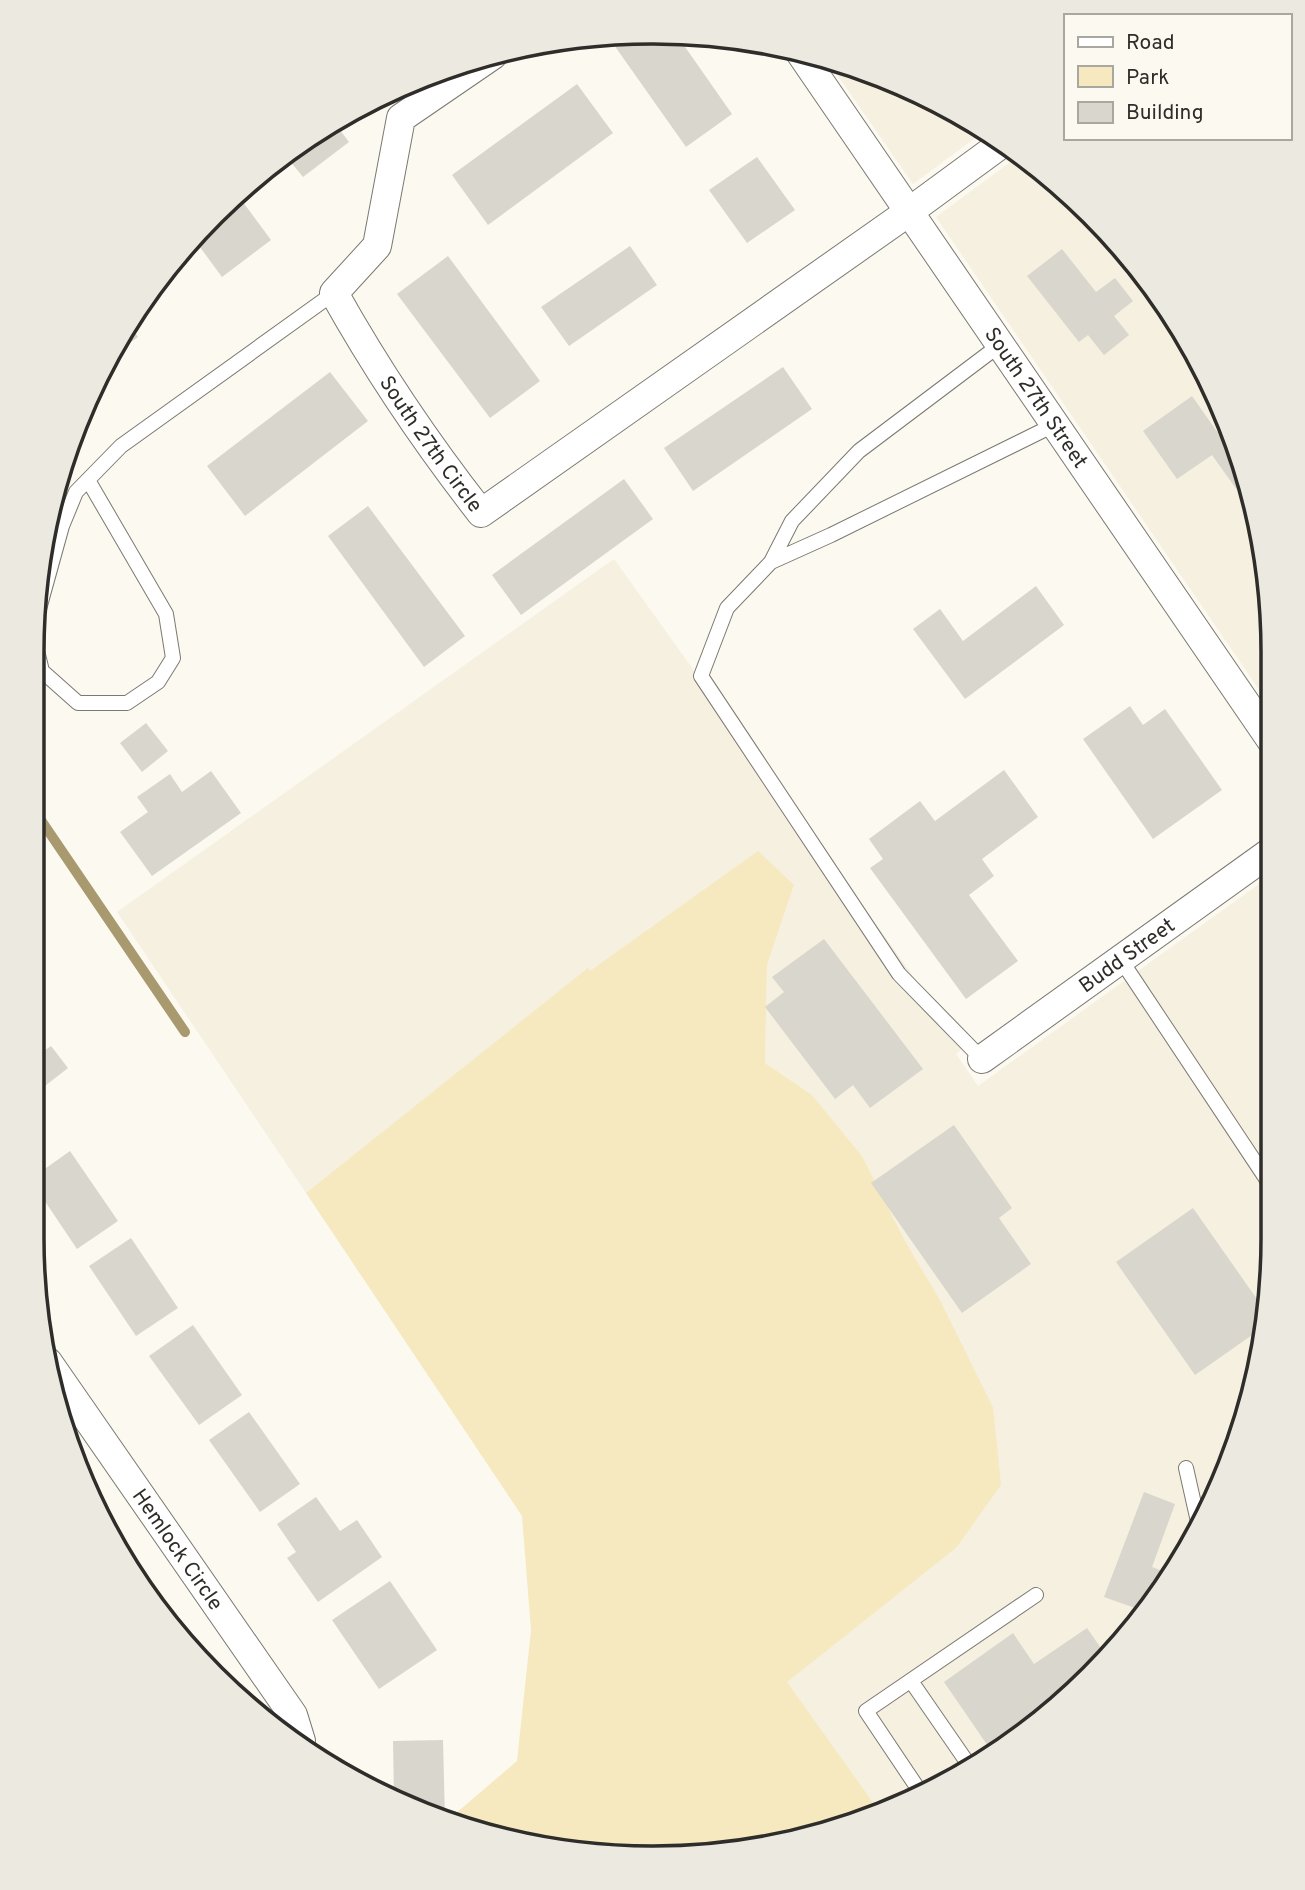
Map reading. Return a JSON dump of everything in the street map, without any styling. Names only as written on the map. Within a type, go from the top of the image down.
[{"type":"street","name":"South 27th Street","points":[[808,63],[1261,721]]},
{"type":"street","points":[[334,293],[377,246],[401,118],[467,73]]},
{"type":"street","points":[[910,211],[995,149]]},
{"type":"street","name":"South 27th Circle","points":[[334,293],[357,334],[443,465],[481,513],[910,211]]},
{"type":"street","name":"Budd Street","points":[[982,1059],[1261,859]]},
{"type":"street","name":"Hemlock Circle","points":[[61,1380],[293,1715],[298,1732]]},
{"type":"lane","points":[[49,573],[62,526],[76,492],[121,446],[334,293]]},
{"type":"lane","points":[[982,1059],[899,974],[701,676],[727,608],[771,562],[792,521],[859,451],[1001,344]]},
{"type":"lane","points":[[771,562],[1056,424]]},
{"type":"lane","points":[[44,673],[78,703],[127,704],[158,682],[173,658],[166,614],[88,480]]},
{"type":"lane","points":[[1121,960],[1261,1171]]},
{"type":"lane","points":[[1186,1468],[1196,1511]]},
{"type":"lane","points":[[916,1786],[866,1711],[1036,1595]]},
{"type":"lane","points":[[911,1681],[965,1760]]},
{"type":"shaded area","points":[[835,72],[922,107],[976,137],[913,184]]},
{"type":"shaded area","points":[[1011,161],[1083,222],[1110,251],[1159,314],[1180,348],[1215,420],[1241,495],[1256,573],[1260,613],[1261,692],[936,217]]},
{"type":"shaded area","points":[[614,559],[964,1047],[956,1054],[978,1086],[1261,883],[1261,1238],[1256,1317],[1241,1395],[1229,1433],[1215,1470],[1180,1542],[1159,1576],[1110,1639],[1054,1695],[991,1744],[957,1765],[874,1804],[786,1682],[956,1548],[993,1407],[940,1300],[905,1241],[862,1156],[812,1095],[765,1063],[767,965],[794,885],[590,972],[588,969],[306,1193],[117,912]]},
{"type":"green space","points":[[758,851],[794,885],[767,965],[765,1063],[812,1095],[862,1156],[905,1241],[940,1300],[993,1407],[1001,1485],[956,1548],[787,1682],[874,1804],[810,1826],[771,1835],[692,1845],[613,1845],[534,1835],[456,1813],[517,1761],[531,1630],[522,1516],[306,1193],[588,968],[590,971]]},
{"type":"building","points":[[614,45],[684,45],[732,114],[686,147]]},
{"type":"building","points":[[577,84],[613,133],[488,225],[452,175]]},
{"type":"building","points":[[340,130],[349,142],[303,177],[291,163]]},
{"type":"building","points":[[757,157],[795,210],[747,243],[709,190]]},
{"type":"building","points":[[243,202],[271,240],[222,277],[199,246]]},
{"type":"building","points":[[630,246],[657,285],[569,346],[541,307]]},
{"type":"building","points":[[1062,249],[1096,292],[1115,278],[1133,301],[1114,316],[1129,335],[1104,355],[1088,335],[1079,342],[1027,276]]},
{"type":"building","points":[[448,256],[540,381],[490,418],[397,294]]},
{"type":"building","points":[[135,332],[138,337],[127,345]]},
{"type":"building","points":[[783,367],[812,409],[693,491],[664,448]]},
{"type":"building","points":[[330,372],[368,421],[245,516],[207,466]]},
{"type":"building","points":[[1192,396],[1222,439],[1239,489],[1237,490],[1212,455],[1177,479],[1143,431]]},
{"type":"building","points":[[624,479],[653,519],[521,615],[492,575]]},
{"type":"building","points":[[368,506],[465,636],[424,667],[328,536]]},
{"type":"building","points":[[1036,586],[1064,625],[965,699],[913,629],[940,609],[963,641]]},
{"type":"building","points":[[1130,706],[1143,725],[1165,709],[1222,790],[1153,839],[1083,739]]},
{"type":"building","points":[[146,723],[168,751],[142,772],[120,743]]},
{"type":"building","points":[[1004,770],[1038,817],[982,859],[994,876],[969,895],[1018,961],[966,999],[870,868],[883,859],[869,839],[920,801],[935,821]]},
{"type":"building","points":[[211,771],[241,813],[152,876],[120,832],[148,812],[137,797],[170,774],[182,792]]},
{"type":"building","points":[[824,939],[923,1069],[870,1108],[853,1085],[835,1099],[765,1007],[784,992],[772,977]]},
{"type":"building","points":[[51,1046],[68,1068],[44,1087],[44,1051]]},
{"type":"building","points":[[954,1125],[1012,1208],[999,1218],[1031,1264],[962,1313],[871,1183]]},
{"type":"building","points":[[70,1151],[118,1221],[77,1249],[44,1200],[44,1169]]},
{"type":"building","points":[[1193,1208],[1258,1300],[1253,1334],[1195,1375],[1116,1262]]},
{"type":"building","points":[[131,1238],[178,1308],[136,1336],[89,1266]]},
{"type":"building","points":[[193,1325],[242,1395],[199,1425],[149,1356]]},
{"type":"building","points":[[249,1412],[300,1484],[260,1512],[209,1440]]},
{"type":"building","points":[[1144,1492],[1175,1504],[1152,1567],[1162,1571],[1135,1608],[1104,1597]]},
{"type":"building","points":[[316,1497],[340,1531],[357,1520],[382,1557],[318,1602],[287,1558],[296,1552],[277,1524]]},
{"type":"building","points":[[390,1581],[437,1650],[379,1689],[332,1620]]},
{"type":"building","points":[[1087,1628],[1101,1649],[1054,1695],[988,1746],[944,1682],[1013,1633],[1034,1664]]},
{"type":"building","points":[[443,1740],[445,1809],[394,1788],[393,1741]]},
{"type":"waterway","points":[[44,825],[185,1032]]}]
